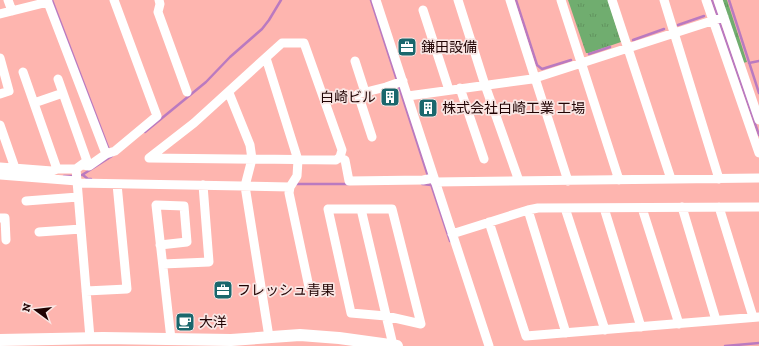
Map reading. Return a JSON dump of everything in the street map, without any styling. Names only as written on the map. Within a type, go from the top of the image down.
[{"type":"main road","points":[[0,340],[90,338],[104,342],[179,342],[300,335],[339,342],[395,346]]},
{"type":"street","points":[[8,0],[12,11]]},
{"type":"street","points":[[0,175],[77,175],[109,153],[157,116],[114,0]]},
{"type":"street","points":[[159,0],[160,4],[158,12],[187,92]]},
{"type":"street","points":[[376,0],[399,82],[408,96],[432,179],[489,346]]},
{"type":"street","points":[[458,0],[518,181]]},
{"type":"street","points":[[510,0],[568,181]]},
{"type":"street","points":[[561,0],[619,180]]},
{"type":"street","points":[[612,0],[671,179]]},
{"type":"street","points":[[664,0],[719,179]]},
{"type":"street","points":[[706,0],[718,19],[759,120]]},
{"type":"street","points":[[718,0],[718,19],[759,153]]},
{"type":"street","points":[[0,14],[47,1],[109,153]]},
{"type":"street","points":[[423,10],[449,90]]},
{"type":"street","points":[[408,96],[536,78],[718,19]]},
{"type":"street","points":[[282,43],[304,43],[342,150],[340,157],[336,160],[149,158],[194,123],[266,58],[282,43]]},
{"type":"street","points":[[0,58],[9,90],[0,94]]},
{"type":"street","points":[[266,58],[298,160],[297,176],[291,185],[289,193],[309,287]]},
{"type":"street","points":[[355,61],[365,92]]},
{"type":"street","points":[[23,72],[57,169]]},
{"type":"street","points":[[58,79],[87,161],[77,175],[90,338]]},
{"type":"street","points":[[372,137],[358,94],[399,82]]},
{"type":"street","points":[[460,88],[484,159]]},
{"type":"street","points":[[229,92],[250,145],[252,159],[245,184],[269,337]]},
{"type":"street","points":[[34,103],[63,93]]},
{"type":"street","points":[[0,125],[15,168]]},
{"type":"street","points":[[340,157],[345,160],[349,181],[432,179],[568,181],[759,178]]},
{"type":"street","points":[[0,167],[52,172],[57,169],[117,184],[291,185]]},
{"type":"street","points":[[86,291],[127,289],[117,184]]},
{"type":"street","points":[[162,264],[209,262],[203,185]]},
{"type":"street","points":[[26,201],[78,197]]},
{"type":"street","points":[[160,244],[187,242],[184,206],[156,205],[162,264],[179,342]]},
{"type":"street","points":[[682,207],[716,320]]},
{"type":"street","points":[[489,222],[526,336],[756,317],[719,207]]},
{"type":"street","points":[[452,234],[538,208],[759,207]]},
{"type":"street","points":[[565,208],[605,330]]},
{"type":"street","points":[[604,208],[641,327]]},
{"type":"street","points":[[642,208],[679,324]]},
{"type":"street","points":[[328,209],[392,209],[420,324],[386,316],[351,313],[328,209]]},
{"type":"street","points":[[361,209],[386,316],[395,346]]},
{"type":"street","points":[[528,210],[566,333]]},
{"type":"street","points":[[0,218],[5,218],[6,240]]},
{"type":"street","points":[[40,232],[81,229]]},
{"type":"green space","points":[[568,0],[608,0],[621,42],[586,53]]},
{"type":"green space","points":[[722,0],[727,0],[747,62],[743,63]]},
{"type":"waterway","points":[[52,0],[109,150]]},
{"type":"waterway","points":[[145,132],[206,82],[230,57],[262,29],[281,0]]},
{"type":"waterway","points":[[371,0],[428,176]]},
{"type":"waterway","points":[[516,0],[537,65],[542,69],[571,60]]},
{"type":"waterway","points":[[712,0],[718,17]]},
{"type":"waterway","points":[[729,0],[759,93]]},
{"type":"waterway","points":[[678,25],[704,16]]},
{"type":"waterway","points":[[719,21],[759,135]]},
{"type":"waterway","points":[[633,40],[664,29]]},
{"type":"waterway","points":[[589,54],[610,47]]},
{"type":"waterway","points":[[749,63],[759,61]]},
{"type":"waterway","points":[[82,175],[112,156]]},
{"type":"waterway","points":[[83,175],[88,179],[91,179]]},
{"type":"waterway","points":[[64,176],[75,176]]},
{"type":"waterway","points":[[430,181],[450,241]]},
{"type":"waterway","points":[[296,184],[349,184]]},
{"type":"waterway","points":[[422,184],[431,185]]},
{"type":"waterway","points":[[725,346],[759,343]]},
{"type":"place","name":"鎌田設備","points":[[407,47]]},
{"type":"place","name":"白崎ビル","points":[[390,97]]},
{"type":"place","name":"株式会社白崎工業 工場","points":[[428,108]]},
{"type":"place","name":"フレッシュ青果","points":[[223,290]]},
{"type":"place","name":"大洋","points":[[185,322]]}]
